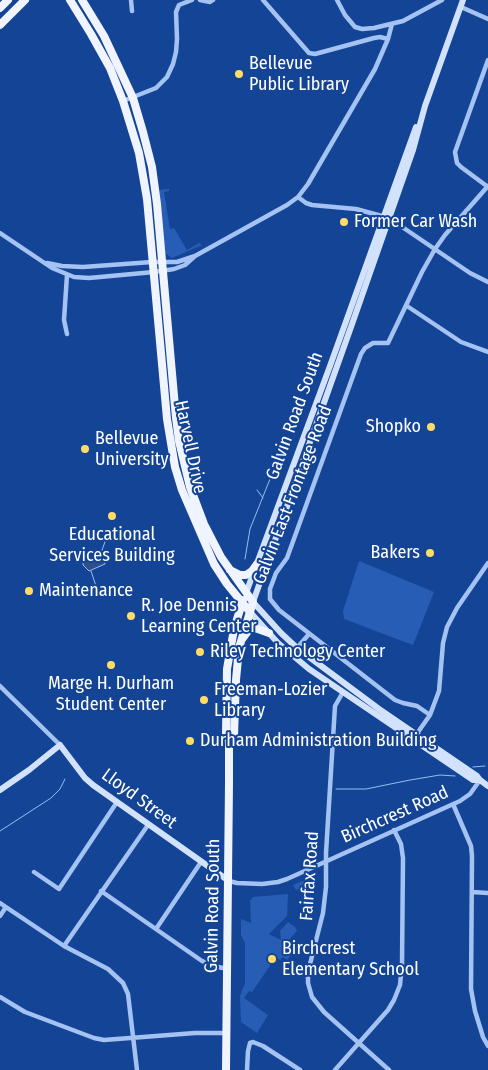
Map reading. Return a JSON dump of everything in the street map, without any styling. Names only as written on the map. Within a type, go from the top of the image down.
[{"type":"main road","points":[[0,8],[8,0]]},
{"type":"main road","points":[[0,25],[25,0]]},
{"type":"main road","name":"Harvell Drive","points":[[70,0],[100,49],[123,101],[143,168],[167,419],[175,467],[186,504],[209,554],[242,603],[292,656],[343,692],[477,776],[488,786]]},
{"type":"main road","name":"Harvell Drive","points":[[82,0],[104,36],[132,98],[152,167],[179,441],[195,499],[210,537],[226,566],[274,626],[297,648],[414,738]]},
{"type":"main road","name":"Galvin Road South","points":[[226,1070],[229,743],[226,734],[227,669],[232,639],[242,603],[386,217],[413,150],[425,106],[462,3]]},
{"type":"main road","name":"Galvin Road South","points":[[229,743],[234,735],[237,664],[240,641],[386,217]]},
{"type":"main road","points":[[226,566],[235,573],[243,575],[249,574],[257,564]]},
{"type":"main road","points":[[240,641],[251,629],[258,628],[269,633]]},
{"type":"main road","points":[[0,790],[60,745]]},
{"type":"main road","name":"Lloyd Street","points":[[60,745],[85,778],[148,825],[229,881]]},
{"type":"street","points":[[131,0],[132,11]]},
{"type":"street","points":[[123,101],[156,88],[169,74],[176,52],[176,12],[179,5],[192,0]]},
{"type":"street","points":[[200,0],[210,2],[213,0]]},
{"type":"street","points":[[264,0],[308,53],[315,54],[374,38],[388,40]]},
{"type":"street","points":[[338,0],[345,15],[355,26],[374,28],[403,21],[442,0]]},
{"type":"street","points":[[462,3],[488,19]]},
{"type":"street","points":[[41,262],[82,267],[176,262],[195,256],[288,205],[308,184],[375,68],[388,40],[392,24]]},
{"type":"street","points":[[488,60],[455,152],[457,163],[488,187],[435,249],[422,272],[407,306],[461,342],[488,352]]},
{"type":"street","points":[[298,196],[312,205],[356,209],[386,217],[470,273],[488,282]]},
{"type":"street","points":[[0,233],[41,262],[67,275],[89,278],[174,269],[185,265],[195,256]]},
{"type":"street","points":[[67,275],[64,320],[67,334]]},
{"type":"street","name":"Galvin East Frontage Road","points":[[407,306],[388,343],[373,343],[365,348],[361,354],[288,558],[276,573],[271,584],[270,595],[272,603],[279,610],[395,700],[417,706],[430,714]]},
{"type":"street","points":[[414,738],[430,714],[440,687],[442,651],[447,628],[457,608],[488,563]]},
{"type":"street","points":[[297,648],[309,634]]},
{"type":"street","name":"Lloyd Street","points":[[0,686],[60,745]]},
{"type":"street","name":"Fairfax Road","points":[[343,692],[335,706],[326,887],[323,913],[308,972],[308,988],[319,1008],[389,1070]]},
{"type":"street","name":"Birchcrest Road","points":[[229,881],[247,884],[278,882],[453,804],[470,794],[480,780]]},
{"type":"street","points":[[34,872],[58,889],[117,802]]},
{"type":"street","points":[[453,804],[471,846],[471,989],[475,1011],[483,1037],[488,1046]]},
{"type":"street","points":[[64,946],[148,825]]},
{"type":"street","points":[[335,1070],[391,1006],[401,978],[404,858],[401,844],[394,830]]},
{"type":"street","points":[[156,929],[201,862]]},
{"type":"street","points":[[101,892],[208,964],[228,969]]},
{"type":"street","points":[[472,892],[488,893]]},
{"type":"street","points":[[0,903],[64,946],[108,968],[123,983],[128,994],[137,1070]]},
{"type":"street","points":[[0,916],[6,907]]},
{"type":"street","points":[[0,997],[25,1012],[104,1040],[195,1032],[227,1033]]},
{"type":"street","points":[[247,1070],[248,1051],[250,1043],[253,1042],[263,1046],[300,1070]]},
{"type":"shaded area","points":[[169,189],[169,191],[164,192],[170,229],[174,228],[187,250],[199,243],[202,245],[172,258],[165,253],[158,190]]},
{"type":"shaded area","points":[[100,552],[104,555],[105,564],[89,571],[83,565],[83,561],[86,558],[92,559]]},
{"type":"shaded area","points":[[359,561],[434,592],[413,645],[344,619],[343,611]]},
{"type":"shaded area","points":[[314,876],[317,881],[296,890],[293,885]]},
{"type":"shaded area","points":[[288,894],[287,916],[269,934],[281,940],[280,931],[288,922],[295,927],[297,931],[286,943],[291,955],[287,960],[283,957],[280,960],[276,957],[252,992],[249,991],[244,998],[268,1015],[257,1033],[241,1022],[240,996],[245,983],[245,943],[241,935],[241,919],[251,923],[250,901],[253,897]]},
{"type":"waterway","points":[[245,559],[250,529],[284,444]]},
{"type":"waterway","points":[[257,490],[263,498]]},
{"type":"waterway","points":[[101,553],[106,539]]},
{"type":"waterway","points":[[91,571],[96,586]]},
{"type":"waterway","points":[[473,767],[485,766]]},
{"type":"waterway","points":[[336,789],[366,789],[440,775],[455,776]]},
{"type":"waterway","points":[[0,831],[51,798],[60,789],[65,779]]},
{"type":"place","name":"Bellevue Public Library","points":[[239,74]]},
{"type":"place","name":"Former Car Wash","points":[[344,222]]},
{"type":"place","name":"Shopko","points":[[431,427]]},
{"type":"place","name":"Bellevue University","points":[[85,449]]},
{"type":"place","name":"Educational Services Building","points":[[112,516]]},
{"type":"place","name":"Bakers","points":[[430,553]]},
{"type":"place","name":"Maintenance","points":[[29,591]]},
{"type":"place","name":"R. Joe Dennis Learning Center","points":[[131,616]]},
{"type":"place","name":"Riley Technology Center","points":[[200,652]]},
{"type":"place","name":"Marge H. Durham Student Center","points":[[111,665]]},
{"type":"place","name":"Freeman-Lozier Library","points":[[204,700]]},
{"type":"place","name":"Durham Administration Building","points":[[190,741]]},
{"type":"place","name":"Birchcrest Elementary School","points":[[272,959]]}]
